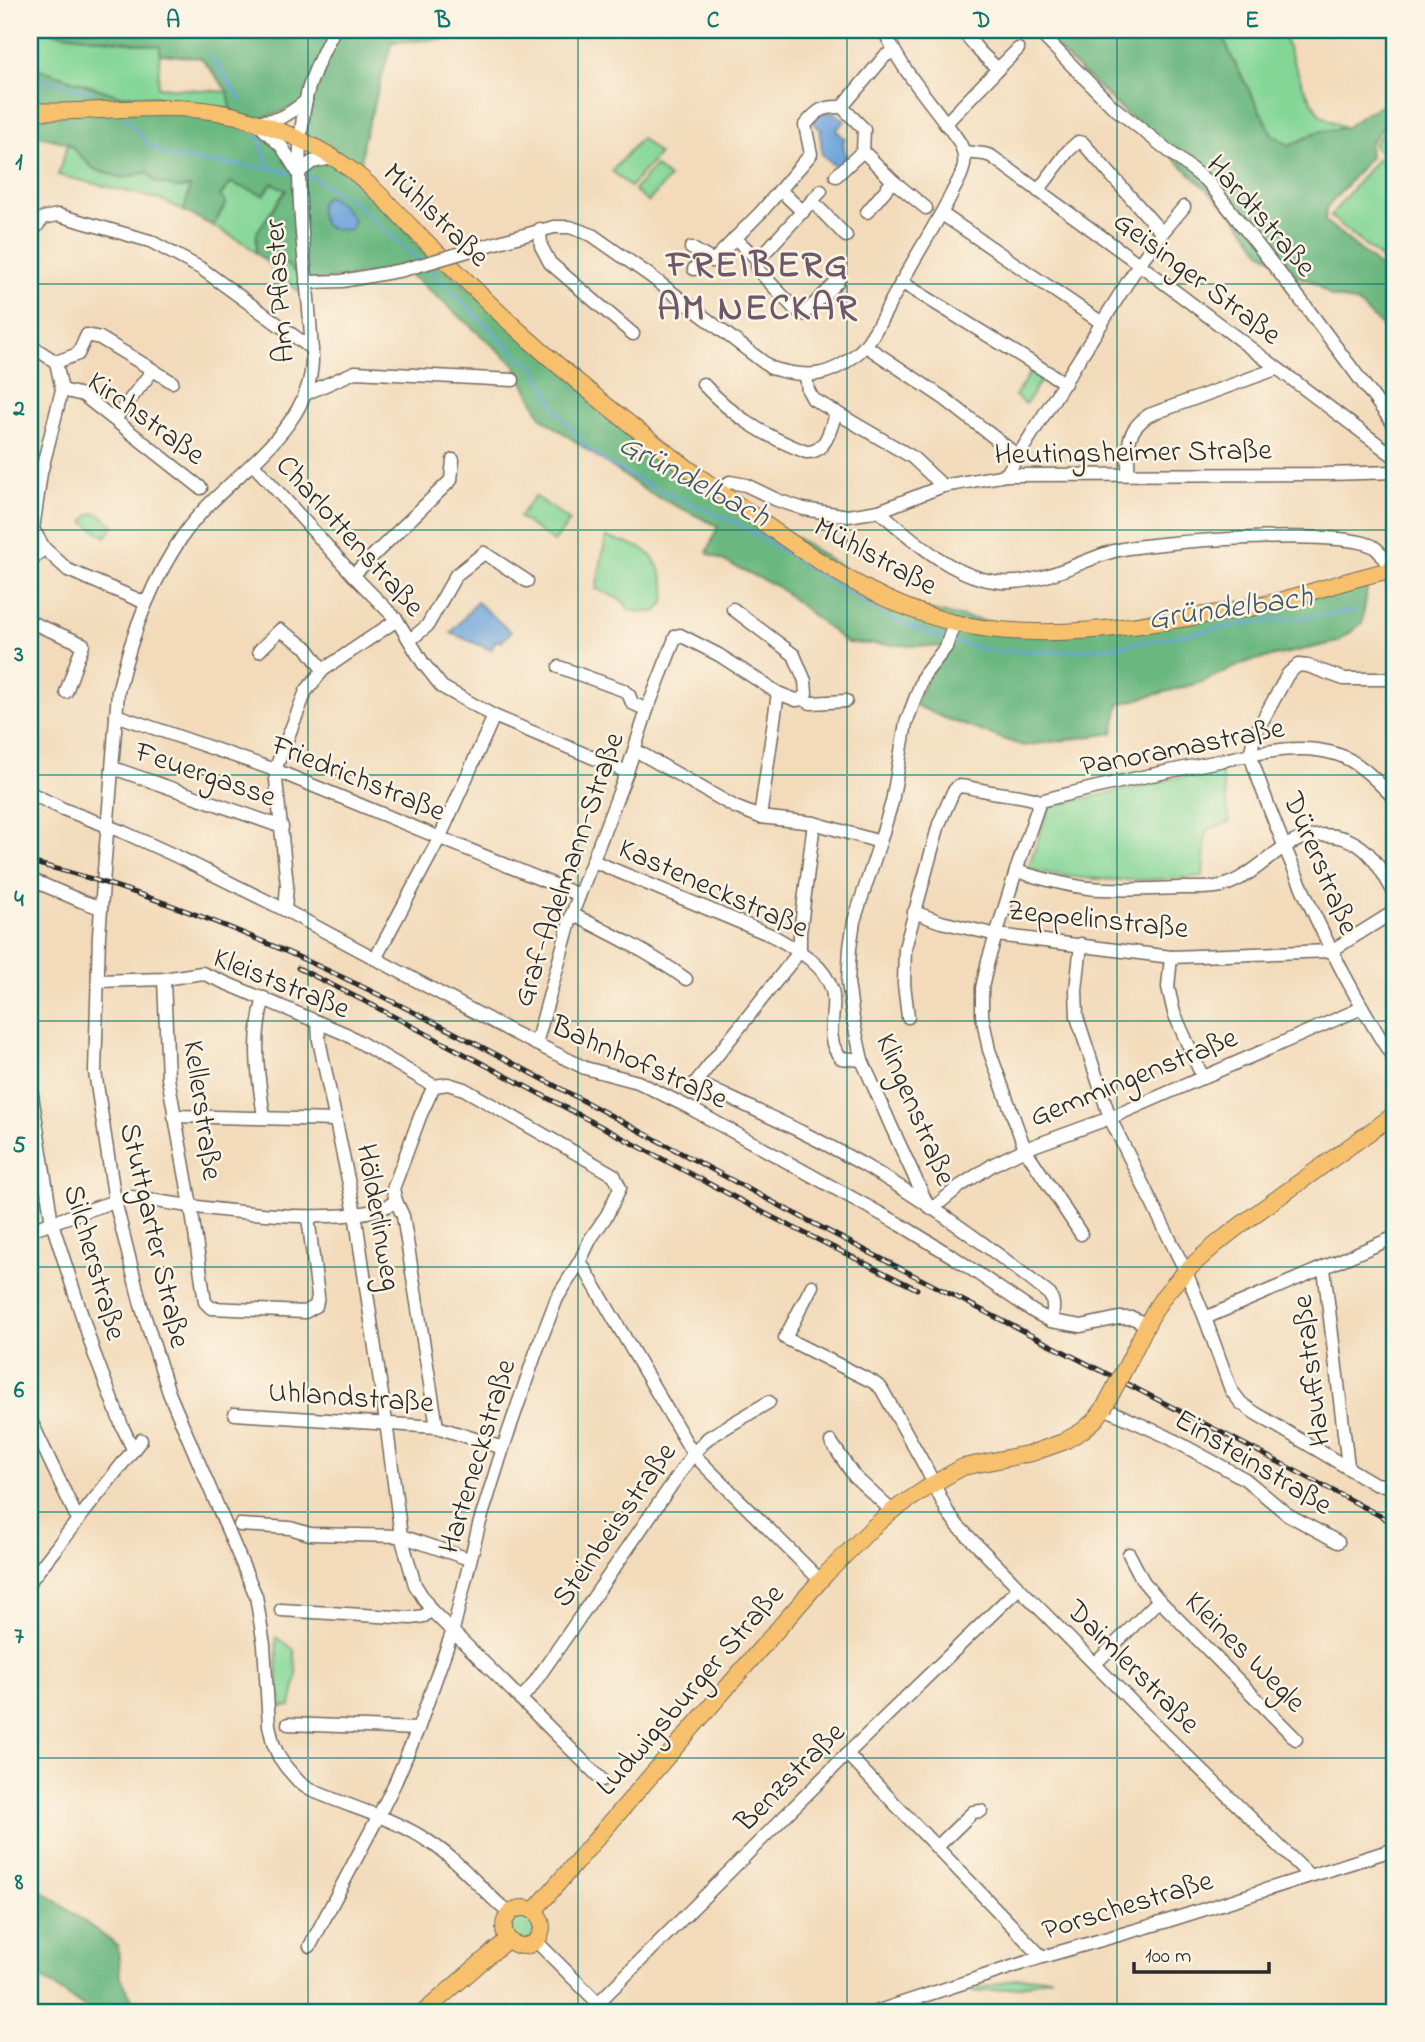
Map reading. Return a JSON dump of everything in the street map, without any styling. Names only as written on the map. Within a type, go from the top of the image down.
[{"type":"main road","name":"Mühlstraße","points":[[30,111],[210,110],[255,121],[301,140],[350,169],[378,192],[500,313],[619,417],[775,531],[844,576],[900,605],[953,627],[1049,633],[1158,623],[1263,605],[1392,570]]},
{"type":"main road","name":"Ludwigsburger Straße","points":[[534,1911],[755,1655],[872,1528],[892,1511],[963,1467],[1032,1453],[1063,1442],[1082,1431],[1104,1408],[1165,1295],[1186,1272],[1214,1246],[1265,1207],[1395,1114]]},
{"type":"main road","points":[[523,1907],[534,1911],[543,1926],[536,1941],[522,1946],[508,1939],[504,1928],[509,1913],[523,1907]]},
{"type":"main road","points":[[424,2012],[508,1939]]},
{"type":"street","name":"Am Pflaster","points":[[254,464],[279,436],[305,394],[312,364],[298,178],[306,101],[318,60],[334,30]]},
{"type":"street","points":[[306,282],[342,281],[402,270],[540,229],[570,227],[592,235],[771,368],[806,376],[837,367],[866,346],[942,214],[963,170],[964,152],[956,136],[908,75],[893,52],[884,30]]},
{"type":"street","points":[[961,30],[998,69]]},
{"type":"street","name":"Hardtstraße","points":[[1037,30],[1112,106],[1209,183],[1395,426]]},
{"type":"street","points":[[945,124],[1018,49]]},
{"type":"street","points":[[842,107],[885,56],[893,52]]},
{"type":"street","points":[[255,121],[270,121],[288,116],[306,101]]},
{"type":"street","points":[[691,248],[713,261],[811,154],[805,125],[818,110],[832,106],[842,107],[864,129],[863,151],[836,176]]},
{"type":"street","points":[[255,121],[282,147],[298,178],[312,162],[332,158]]},
{"type":"street","points":[[1038,191],[1068,150],[1078,142],[1083,143],[1162,233]]},
{"type":"street","points":[[863,151],[893,181],[926,208]]},
{"type":"street","name":"Geisinger Straße","points":[[964,152],[991,156],[1395,457]]},
{"type":"street","points":[[867,212],[893,181]]},
{"type":"street","points":[[780,190],[803,212]]},
{"type":"street","points":[[838,281],[804,314],[795,309],[757,269],[758,260],[817,197],[846,236]]},
{"type":"street","points":[[1006,475],[1139,264],[1184,207]]},
{"type":"street","points":[[942,214],[1102,323]]},
{"type":"street","points":[[30,235],[43,218],[58,215],[150,240],[202,269],[312,349]]},
{"type":"street","points":[[540,229],[541,246],[550,263],[633,334]]},
{"type":"street","points":[[735,238],[758,260]]},
{"type":"street","points":[[694,269],[704,257]]},
{"type":"street","points":[[901,282],[1065,383]]},
{"type":"street","points":[[56,362],[78,354],[87,335],[100,338],[172,382]]},
{"type":"street","points":[[30,345],[56,362],[62,390],[35,472],[33,529],[44,548],[68,570],[146,603]]},
{"type":"street","points":[[866,346],[945,399],[1017,456]]},
{"type":"street","points":[[1128,474],[1129,441],[1132,429],[1138,422],[1149,415],[1276,369]]},
{"type":"street","points":[[115,419],[153,370]]},
{"type":"street","points":[[305,394],[355,372],[513,380]]},
{"type":"street","points":[[806,376],[808,390],[813,399],[912,457],[943,486]]},
{"type":"street","points":[[703,384],[719,402],[746,423],[806,452],[812,452],[821,446],[836,412]]},
{"type":"street","name":"Kirchstraße","points":[[62,390],[83,396],[201,488]]},
{"type":"street","points":[[353,575],[451,480],[453,460]]},
{"type":"street","name":"Charlottenstraße","points":[[254,464],[397,620],[423,663],[442,687],[494,716],[627,772]]},
{"type":"street","name":"Stuttgarter Straße","points":[[254,464],[204,509],[163,568],[146,603],[125,662],[118,692],[101,908],[95,1072],[115,1201],[141,1305],[169,1393],[256,1596],[264,1645],[269,1725],[276,1750],[293,1775],[309,1789],[416,1833],[449,1856],[509,1913]]},
{"type":"street","name":"Heutingsheimer Straße","points":[[717,490],[730,482],[746,485],[777,500],[848,516],[879,510],[943,486],[1006,475],[1395,472]]},
{"type":"street","points":[[879,510],[941,559],[975,577],[1000,582],[1021,582],[1045,577],[1116,551],[1150,546],[1231,539],[1301,538],[1360,541],[1372,546],[1392,570],[1395,589]]},
{"type":"street","points":[[30,562],[44,548]]},
{"type":"street","name":"Charlottenstraße","points":[[410,640],[427,626],[456,575],[485,553],[527,581]]},
{"type":"street","points":[[733,608],[794,655],[805,681],[806,693],[802,699]]},
{"type":"street","points":[[285,910],[287,885],[275,770],[306,691],[323,670],[397,620]]},
{"type":"street","points":[[30,622],[83,644],[66,692]]},
{"type":"street","name":"Klingenstraße","points":[[953,627],[946,648],[924,675],[906,723],[892,802],[854,920],[849,948],[848,982],[853,1019],[862,1060],[930,1208],[975,1237],[1050,1295],[1054,1302],[1051,1321]]},
{"type":"street","points":[[259,651],[280,630],[306,647],[323,670]]},
{"type":"street","name":"Graf-Adelmann-Straße","points":[[536,1044],[572,914],[676,636],[680,635],[719,655],[778,693]]},
{"type":"street","points":[[1250,755],[1255,734],[1288,674],[1298,665],[1344,679],[1395,679]]},
{"type":"street","name":"Graf-Adelmann-Straße","points":[[559,667],[623,690],[632,703],[647,710]]},
{"type":"street","points":[[760,817],[778,693],[811,703],[846,701]]},
{"type":"street","name":"Friedrichstraße","points":[[116,715],[275,770],[579,895]]},
{"type":"street","points":[[376,959],[439,838],[494,716]]},
{"type":"street","name":"Panoramastraße","points":[[914,912],[939,824],[958,786],[1029,797],[1040,802],[1188,767],[1290,749],[1313,750],[1348,759],[1395,799]]},
{"type":"street","points":[[635,750],[735,807],[760,817],[814,823],[880,842]]},
{"type":"street","name":"Dürerstraße","points":[[1250,755],[1284,847],[1331,951],[1362,1008],[1394,1056]]},
{"type":"street","name":"Feuergasse","points":[[113,768],[282,827]]},
{"type":"street","name":"Bahnhofstraße","points":[[30,793],[63,810],[176,856],[285,910],[585,1068],[638,1082],[714,1121],[901,1225],[1051,1321],[1081,1326],[1119,1318],[1133,1318],[1147,1325]]},
{"type":"street","points":[[1040,802],[1016,871],[982,988],[982,1015],[989,1050],[1025,1149],[1081,1234]]},
{"type":"street","points":[[814,823],[800,951],[696,1082],[872,1170],[930,1208]]},
{"type":"street","points":[[1016,871],[1049,881],[1090,888],[1222,886],[1241,877],[1284,847],[1312,835],[1329,835],[1344,838],[1362,847],[1395,894]]},
{"type":"street","name":"Kasteneckstraße","points":[[593,861],[773,936],[800,951],[825,976],[832,991],[831,1040],[835,1051],[841,1058],[862,1060]]},
{"type":"street","points":[[30,878],[101,908]]},
{"type":"street","name":"Zeppelinstraße","points":[[914,912],[941,922],[997,935],[1171,957],[1331,951],[1395,911]]},
{"type":"street","points":[[908,1017],[904,984],[905,948],[914,912]]},
{"type":"street","points":[[572,914],[631,944],[686,979]]},
{"type":"street","points":[[1081,944],[1076,990],[1077,1017],[1110,1118],[1186,1272],[1231,1390],[1241,1403],[1375,1484],[1395,1486]]},
{"type":"street","points":[[1171,957],[1168,988],[1174,1013],[1203,1077]]},
{"type":"street","name":"Kleiststraße","points":[[97,981],[164,979],[202,973],[346,1034],[434,1086]]},
{"type":"street","name":"Kellerstraße","points":[[164,979],[168,1078],[205,1302],[211,1308],[305,1312],[316,1306],[318,1296],[308,1217]]},
{"type":"street","points":[[264,998],[258,1018],[257,1065],[264,1117]]},
{"type":"street","name":"Gemmingenstraße","points":[[930,1208],[960,1185],[1025,1149],[1110,1118],[1362,1008]]},
{"type":"street","name":"Hölderlinweg","points":[[318,1022],[319,1040],[355,1213],[401,1536],[415,1585],[431,1610],[453,1630]]},
{"type":"street","name":"Silcherstraße","points":[[30,1083],[52,1223],[94,1353],[122,1426],[137,1444],[78,1520]]},
{"type":"street","name":"Harteneckstraße","points":[[310,1946],[395,1783],[418,1729],[453,1630],[469,1559],[536,1352],[557,1298],[620,1188],[614,1175],[464,1089],[448,1084],[434,1086]]},
{"type":"street","points":[[434,1086],[405,1153],[393,1189],[402,1216],[437,1427]]},
{"type":"street","points":[[174,1116],[336,1120]]},
{"type":"street","points":[[131,1197],[191,1206],[308,1217],[387,1208],[396,1201]]},
{"type":"street","points":[[30,1230],[115,1201]]},
{"type":"street","points":[[1205,1318],[1395,1237]]},
{"type":"street","points":[[580,1261],[693,1454],[821,1581]]},
{"type":"street","name":"Hauffstraße","points":[[1324,1269],[1348,1466]]},
{"type":"street","name":"Daimlerstraße","points":[[813,1286],[785,1338],[881,1388],[947,1511],[958,1526],[1143,1713],[1309,1875]]},
{"type":"street","name":"Steinbeisstraße","points":[[520,1699],[530,1689],[693,1454],[708,1437],[769,1402]]},
{"type":"street","name":"Einsteinstraße","points":[[1104,1408],[1175,1441],[1245,1479],[1287,1514],[1338,1542]]},
{"type":"street","name":"Uhlandstraße","points":[[235,1414],[437,1427],[503,1448]]},
{"type":"street","points":[[30,1419],[78,1520],[30,1581]]},
{"type":"street","points":[[831,1441],[854,1476],[892,1511]]},
{"type":"street","points":[[240,1525],[290,1528],[310,1534],[401,1536],[469,1559]]},
{"type":"street","name":"Kleines Wegle","points":[[1129,1554],[1143,1581],[1159,1600],[1296,1739]]},
{"type":"street","name":"Benzstraße","points":[[602,2008],[847,1754],[1019,1588]]},
{"type":"street","name":"Kleines Wegle","points":[[1096,1663],[1159,1600]]},
{"type":"street","points":[[281,1611],[411,1618],[424,1616],[431,1610]]},
{"type":"street","points":[[453,1630],[602,1780]]},
{"type":"street","points":[[289,1724],[418,1729]]},
{"type":"street","points":[[847,1754],[1042,1957]]},
{"type":"street","points":[[937,1847],[973,1812],[981,1811]]},
{"type":"street","name":"Porschestraße","points":[[876,2012],[1042,1957],[1164,1922],[1395,1849]]},
{"type":"street","points":[[536,1941],[602,2008]]},
{"type":"green space","points":[[30,30],[160,46],[158,87],[228,92],[232,114],[157,109],[157,97],[117,95],[30,66]]},
{"type":"green space","points":[[30,30],[579,30],[392,42],[363,142],[361,169],[420,248],[673,458],[900,605],[1049,633],[1368,582],[1362,623],[1338,642],[1247,662],[1199,683],[1119,704],[1113,733],[1023,746],[913,704],[946,647],[847,643],[778,587],[707,553],[718,526],[649,493],[542,418],[514,364],[403,270],[306,282],[279,258],[268,263],[256,253],[257,232],[286,190],[272,183],[264,195],[231,183],[220,195],[226,203],[213,226],[184,211],[190,187],[176,188],[155,182],[147,172],[123,178],[94,169],[68,143],[30,134],[30,66],[117,95],[157,97],[157,108],[232,114],[228,92],[201,58],[160,54],[160,46]],"holes":[[[306,102],[301,140],[318,159],[298,172],[256,121]]]},
{"type":"green space","points":[[1037,30],[1221,30],[1231,56],[1272,134],[1290,146],[1317,132],[1345,128],[1366,113],[1395,99],[1395,114],[1369,144],[1370,157],[1326,209],[1325,221],[1395,279],[1395,338],[1357,303],[1331,296],[1314,282],[1298,276],[1261,251],[1232,213]]},
{"type":"green space","points":[[1221,30],[1281,30],[1303,86],[1320,115],[1345,128],[1317,132],[1290,146],[1272,134],[1231,56]]},
{"type":"green space","points":[[1395,119],[1395,164],[1373,145]]},
{"type":"green space","points":[[641,138],[659,154],[630,187],[612,171]]},
{"type":"green space","points":[[68,143],[94,169],[123,178],[148,172],[176,188],[191,187],[184,211],[162,200],[58,175]]},
{"type":"green space","points":[[1378,158],[1395,172],[1395,270],[1330,216]]},
{"type":"green space","points":[[655,166],[669,178],[648,202],[634,190]]},
{"type":"green space","points":[[231,183],[264,195],[272,183],[286,190],[257,232],[256,253],[246,244],[213,226],[226,204],[220,196]]},
{"type":"green space","points":[[279,258],[299,275],[301,294],[268,263]]},
{"type":"green space","points":[[1033,368],[1044,375],[1026,404],[1015,396]]},
{"type":"green space","points":[[535,496],[570,521],[554,542],[519,517]]},
{"type":"green space","points":[[94,513],[114,525],[106,537],[84,522]]},
{"type":"green space","points":[[606,537],[643,549],[657,564],[663,579],[665,599],[655,612],[630,611],[622,600],[596,589]]},
{"type":"green space","points":[[1221,772],[1230,822],[1206,830],[1203,876],[1115,880],[1071,877],[1028,869],[1049,807],[1175,778]]},
{"type":"green space","points":[[276,1637],[294,1650],[297,1677],[291,1706],[279,1707]]},
{"type":"green space","points":[[31,1883],[118,1946],[120,1977],[137,2008],[135,2012],[91,2012],[30,1970]]},
{"type":"green space","points":[[522,1913],[532,1917],[536,1927],[532,1937],[522,1941],[512,1937],[508,1927],[512,1917]]},
{"type":"green space","points":[[1052,1977],[1017,1987],[974,1993],[972,1991],[1018,1978]]},
{"type":"water","points":[[834,112],[845,121],[836,130],[845,139],[843,142],[846,158],[837,168],[822,155],[822,131],[812,121],[818,114]]},
{"type":"water","points":[[326,196],[339,203],[354,221],[350,230],[325,226],[320,211]]},
{"type":"water","points":[[477,602],[511,632],[501,642],[496,640],[491,650],[451,633]]},
{"type":"waterway","points":[[211,56],[242,102]]},
{"type":"waterway","name":"Gründelbach","points":[[30,79],[91,92]]},
{"type":"waterway","name":"Gründelbach","points":[[122,115],[148,144],[167,156],[270,168],[293,174]]},
{"type":"waterway","points":[[256,128],[269,168]]},
{"type":"waterway","name":"Gründelbach","points":[[303,175],[310,176],[356,204],[418,260]]},
{"type":"waterway","name":"Gründelbach","points":[[426,267],[522,360],[534,365],[560,415],[587,447],[609,464],[646,484],[740,525],[889,618],[943,639]]},
{"type":"waterway","name":"Gründelbach","points":[[953,642],[995,651],[1070,651],[1120,646],[1238,625],[1356,611]]},
{"type":"railway","points":[[30,862],[96,880],[226,926],[351,981],[1395,1524]]},
{"type":"railway","points":[[298,968],[770,1216],[917,1289]]},
{"type":"district","name":"FREIBERG AM NECKAR","points":[[758,284]]}]
